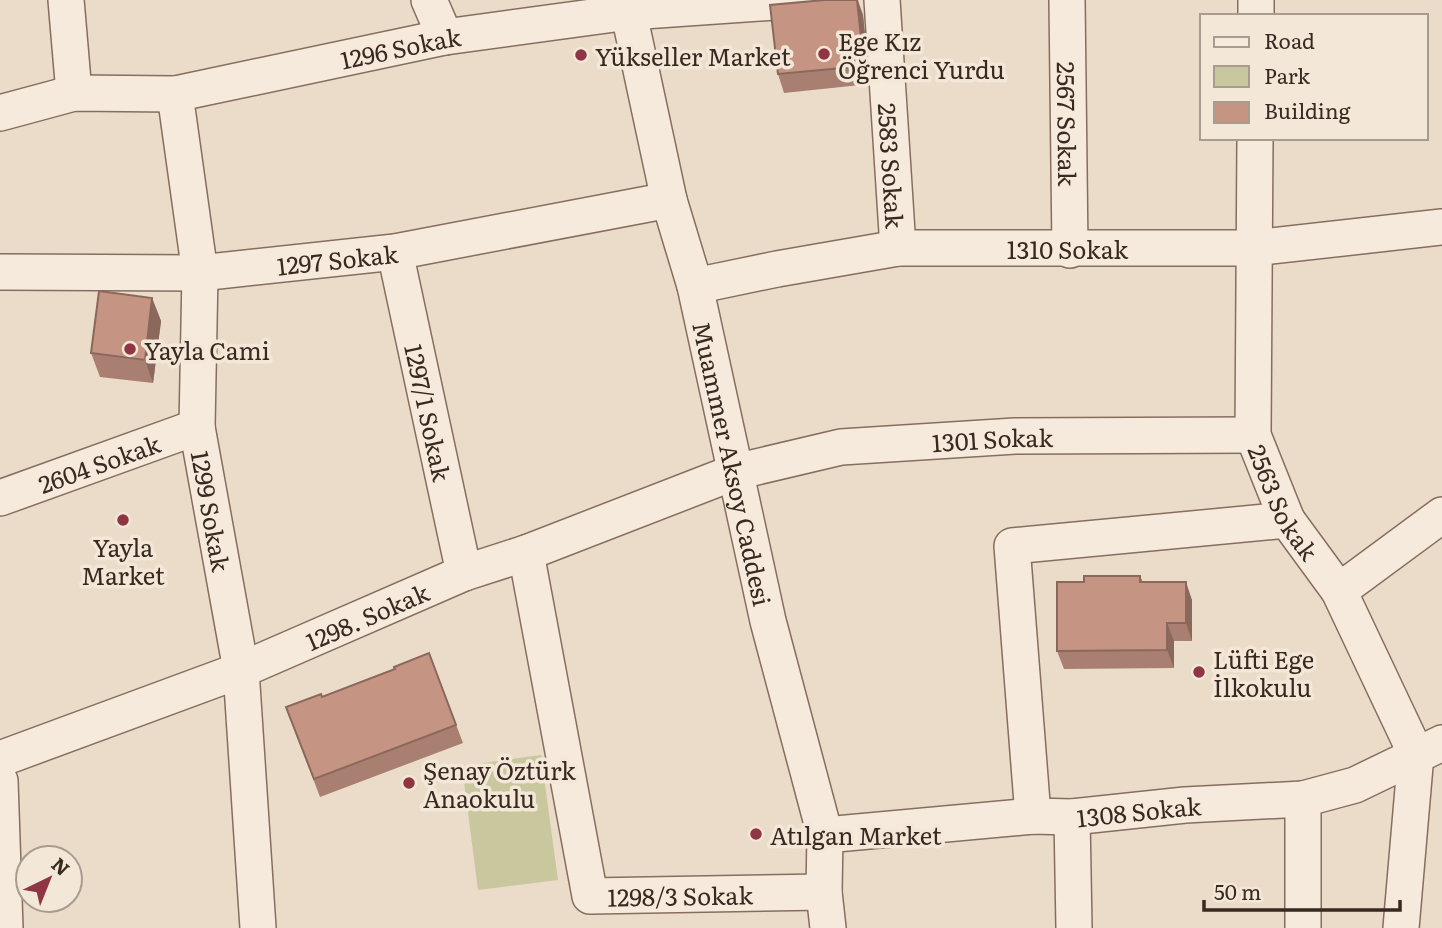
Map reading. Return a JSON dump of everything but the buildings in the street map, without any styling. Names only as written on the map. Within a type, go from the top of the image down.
[{"type":"street","points":[[429,0],[445,37]]},
{"type":"street","name":"1296 Sokak","points":[[0,113],[74,93],[175,94],[445,37],[628,6],[804,0]]},
{"type":"street","name":"2583 Sokak","points":[[883,0],[898,248]]},
{"type":"street","name":"2567 Sokak","points":[[1067,0],[1070,250]]},
{"type":"street","points":[[69,2],[74,93]]},
{"type":"street","name":"Muammer Aksoy Caddesi","points":[[628,6],[669,201],[695,286],[768,621],[825,835],[824,892],[828,928]]},
{"type":"street","name":"1299 Sokak","points":[[175,94],[200,273],[197,427],[241,670],[258,928]]},
{"type":"street","name":"2563 Sokak","points":[[1255,140],[1252,435],[1287,520],[1339,591],[1429,748]]},
{"type":"street","name":"1297 Sokak","points":[[0,272],[200,273],[395,253],[669,201]]},
{"type":"street","name":"1310 Sokak","points":[[695,286],[898,248],[1254,248],[1442,227]]},
{"type":"street","name":"1297/1 Sokak","points":[[395,253],[464,573]]},
{"type":"street","name":"2604 Sokak","points":[[0,498],[197,427]]},
{"type":"street","name":"1301 Sokak","points":[[735,472],[841,447],[1015,436],[1252,435]]},
{"type":"street","name":"1298. Sokak","points":[[0,759],[241,670],[464,573],[526,553],[735,472]]},
{"type":"street","points":[[1339,591],[1442,515]]},
{"type":"street","points":[[1033,816],[1012,546],[1287,520]]},
{"type":"street","name":"1298/3 Sokak","points":[[526,553],[590,895],[824,892]]},
{"type":"street","points":[[1401,928],[1429,748]]},
{"type":"street","name":"1308 Sokak","points":[[825,835],[1033,816],[1072,817],[1185,806],[1303,799],[1355,785],[1429,748]]},
{"type":"street","points":[[0,781],[5,928]]},
{"type":"street","points":[[1303,799],[1303,928]]},
{"type":"street","points":[[1072,817],[1074,928]]},
{"type":"green space","points":[[541,755],[558,880],[478,890],[462,766]]},
{"type":"place","name":"Ege Kız Öğrenci Yurdu","points":[[824,54]]},
{"type":"place","name":"Yükseller Market","points":[[581,55]]},
{"type":"place","name":"Yayla Cami","points":[[130,349]]},
{"type":"place","name":"Yayla Market","points":[[123,520]]},
{"type":"place","name":"Lüfti Ege İlkokulu","points":[[1199,672]]},
{"type":"place","name":"Şenay Öztürk Anaokulu","points":[[409,783]]},
{"type":"place","name":"Atılgan Market","points":[[756,834]]}]
